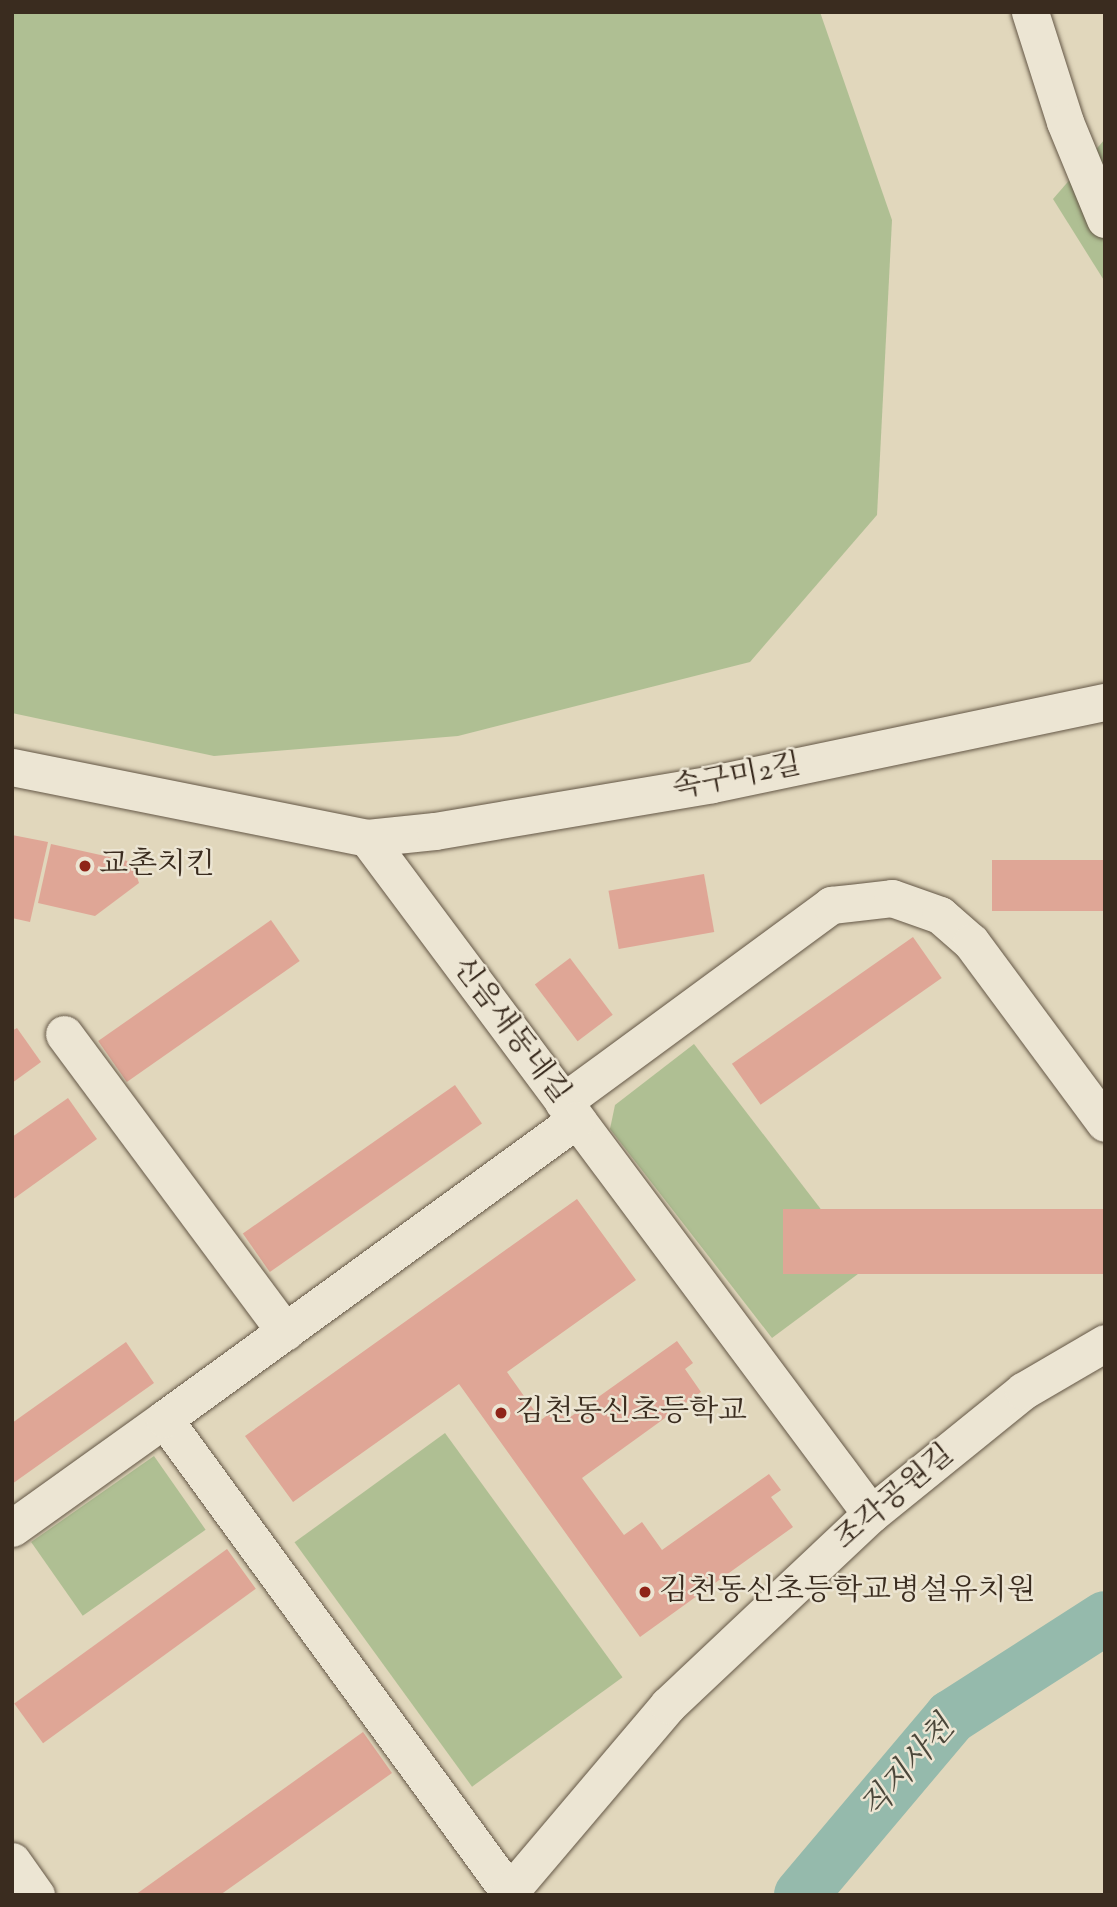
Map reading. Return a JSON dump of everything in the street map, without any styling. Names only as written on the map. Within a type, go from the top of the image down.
[{"type":"street","points":[[1030,12],[1065,122],[1105,219]]},
{"type":"street","name":"속구미2길","points":[[366,838],[435,831],[712,784],[1105,702]]},
{"type":"street","points":[[12,768],[366,838]]},
{"type":"street","name":"신음새동네길","points":[[366,838],[870,1514]]},
{"type":"street","points":[[12,1528],[285,1332],[831,905],[892,898],[940,915],[971,942],[1105,1123]]},
{"type":"street","points":[[64,1034],[285,1332]]},
{"type":"street","name":"조각공원길","points":[[508,1893],[668,1705],[870,1514],[1023,1391],[1105,1343]]},
{"type":"street","points":[[164,1419],[508,1893]]},
{"type":"street","points":[[12,1861],[36,1895]]},
{"type":"green space","points":[[12,12],[820,12],[892,220],[877,515],[750,662],[458,736],[214,756],[12,713]]},
{"type":"green space","points":[[1105,139],[1105,282],[1053,199]]},
{"type":"green space","points":[[694,1044],[866,1268],[772,1338],[610,1129],[615,1105]]},
{"type":"green space","points":[[445,1433],[623,1677],[472,1787],[295,1542]]},
{"type":"green space","points":[[154,1456],[206,1530],[83,1616],[31,1542]]},
{"type":"building","points":[[12,835],[48,842],[30,922],[12,918]]},
{"type":"building","points":[[51,844],[132,862],[139,883],[95,916],[38,903]]},
{"type":"building","points":[[992,860],[1105,860],[1105,911],[992,911]]},
{"type":"building","points":[[704,874],[714,932],[619,949],[608,891]]},
{"type":"building","points":[[271,920],[300,961],[127,1082],[98,1041]]},
{"type":"building","points":[[913,937],[942,978],[761,1105],[732,1064]]},
{"type":"building","points":[[570,958],[613,1015],[578,1041],[535,984]]},
{"type":"building","points":[[17,1028],[41,1062],[12,1083],[12,1031]]},
{"type":"building","points":[[455,1085],[482,1124],[270,1272],[243,1234]]},
{"type":"building","points":[[68,1098],[97,1139],[12,1200],[12,1137]]},
{"type":"building","points":[[577,1199],[636,1280],[507,1372],[541,1420],[557,1408],[566,1420],[677,1341],[693,1363],[685,1369],[701,1392],[582,1478],[624,1535],[642,1522],[662,1550],[769,1474],[781,1490],[771,1497],[793,1527],[640,1637],[459,1384],[293,1502],[245,1436]]},
{"type":"building","points":[[783,1209],[1105,1209],[1105,1274],[783,1274]]},
{"type":"building","points":[[126,1342],[154,1383],[12,1484],[12,1423]]},
{"type":"building","points":[[227,1549],[256,1589],[43,1743],[14,1704]]},
{"type":"building","points":[[363,1732],[392,1773],[220,1895],[135,1895]]},
{"type":"waterway","name":"직지사천","points":[[801,1895],[951,1717],[1105,1618]]},
{"type":"place","name":"교촌치킨","points":[[85,866]]},
{"type":"place","name":"김천동신초등학교","points":[[501,1413]]},
{"type":"place","name":"김천동신초등학교병설유치원","points":[[645,1592]]}]
